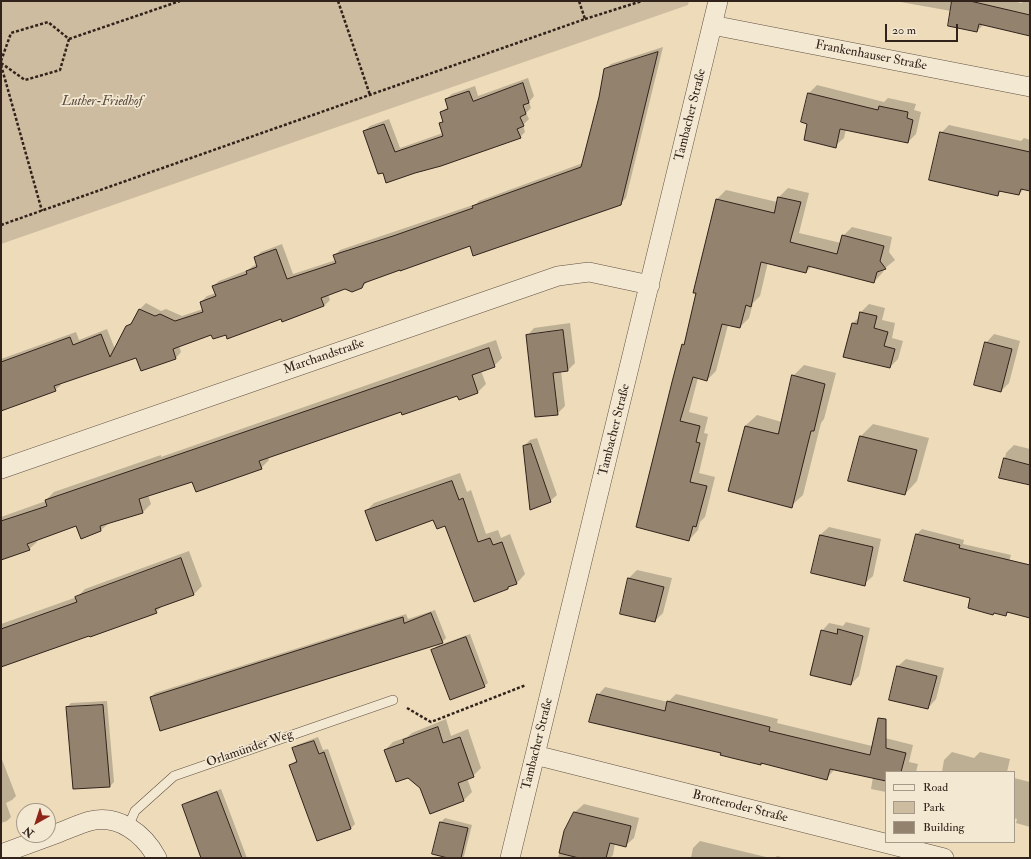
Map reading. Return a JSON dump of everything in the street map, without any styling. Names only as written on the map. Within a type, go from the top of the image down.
[{"type":"street","name":"Tambacher Straße","points":[[510,858],[718,1]]},
{"type":"street","name":"Frankenhauser Straße","points":[[712,25],[1030,87]]},
{"type":"street","name":"Marchandstraße","points":[[1,468],[558,276],[589,272],[650,285]]},
{"type":"street","name":"Brotteroder Straße","points":[[535,756],[944,858]]},
{"type":"street","points":[[1,854],[91,821],[108,820],[128,827],[145,840],[157,858]]},
{"type":"lane","name":"Orlamünder Weg","points":[[128,827],[135,811],[174,776],[393,700]]},
{"type":"path","points":[[70,39],[180,1]]},
{"type":"path","points":[[338,1],[370,95]]},
{"type":"path","points":[[579,1],[585,19]]},
{"type":"path","points":[[1,225],[585,19],[642,1]]},
{"type":"path","points":[[42,211],[1,63],[10,33],[48,22],[70,39]]},
{"type":"path","points":[[1,63],[25,80],[60,70],[70,39]]},
{"type":"path","points":[[393,700],[431,722],[526,685]]},
{"type":"green space","name":"Luther-Friedhof","points":[[1,1],[689,1],[688,5],[1,244]]},
{"type":"building","points":[[952,1],[970,1],[1030,15],[1030,36],[979,24],[977,32],[948,26]]},
{"type":"building","points":[[658,52],[621,205],[473,256],[470,246],[364,283],[362,288],[352,292],[345,289],[321,298],[324,306],[282,322],[281,319],[227,339],[226,335],[213,339],[211,335],[173,349],[176,359],[141,371],[136,358],[54,386],[56,391],[1,411],[1,362],[70,337],[73,345],[101,334],[110,357],[126,326],[131,324],[139,309],[155,316],[160,314],[175,321],[203,312],[200,302],[216,296],[212,286],[247,274],[246,271],[257,267],[254,257],[276,249],[287,279],[336,263],[333,255],[473,208],[472,206],[581,167],[599,97],[604,69]]},
{"type":"building","points":[[523,83],[529,103],[523,105],[526,114],[520,117],[524,126],[517,129],[521,138],[441,166],[386,183],[383,173],[378,174],[363,131],[384,124],[395,152],[443,136],[439,123],[443,122],[440,112],[448,109],[445,99],[469,91],[473,101]]},
{"type":"building","points":[[808,93],[878,110],[879,106],[908,112],[907,118],[913,120],[908,143],[840,129],[836,148],[804,140],[807,124],[801,122]]},
{"type":"building","points":[[940,132],[1030,152],[1030,191],[1021,189],[1019,195],[999,191],[998,196],[929,180]]},
{"type":"building","points":[[778,197],[801,202],[790,242],[837,254],[842,235],[884,246],[880,261],[886,269],[877,272],[874,283],[808,266],[806,273],[761,262],[751,307],[746,305],[740,328],[722,324],[707,381],[693,377],[680,421],[700,426],[696,442],[700,443],[690,482],[707,486],[696,527],[693,526],[689,541],[636,527],[682,344],[684,345],[696,293],[693,293],[716,199],[774,213]]},
{"type":"building","points":[[860,312],[877,316],[874,328],[888,332],[884,346],[895,349],[890,368],[843,357],[852,323],[857,324]]},
{"type":"building","points":[[563,330],[568,371],[553,373],[558,415],[535,417],[526,335]]},
{"type":"building","points":[[985,342],[1012,349],[1001,392],[974,385]]},
{"type":"building","points":[[489,348],[495,367],[472,375],[478,393],[459,400],[457,396],[402,415],[401,412],[259,461],[262,469],[196,492],[192,482],[139,499],[143,513],[100,526],[101,531],[81,539],[76,526],[27,544],[30,550],[1,560],[1,521],[47,506],[45,500]]},
{"type":"building","points":[[792,375],[825,384],[814,431],[811,431],[792,508],[728,491],[745,426],[778,434]]},
{"type":"building","points":[[860,436],[917,450],[905,495],[848,481]]},
{"type":"building","points":[[531,444],[551,502],[530,510],[523,446]]},
{"type":"building","points":[[1004,458],[1030,465],[1030,485],[999,478]]},
{"type":"building","points":[[452,481],[459,500],[463,498],[478,542],[490,538],[493,545],[502,542],[517,584],[474,602],[445,526],[437,529],[433,520],[376,541],[365,511]]},
{"type":"building","points":[[916,534],[960,545],[959,548],[1030,565],[1030,618],[1007,612],[1006,616],[994,613],[993,615],[968,608],[970,598],[904,581]]},
{"type":"building","points":[[820,535],[873,547],[865,586],[811,573]]},
{"type":"building","points":[[181,558],[194,595],[155,609],[157,613],[1,667],[1,629],[77,602],[75,597]]},
{"type":"building","points":[[628,578],[664,587],[655,622],[620,614]]},
{"type":"building","points":[[431,613],[443,643],[160,731],[150,697],[403,617],[404,623]]},
{"type":"building","points":[[838,629],[863,636],[851,685],[810,675],[821,630],[837,634]]},
{"type":"building","points":[[466,637],[485,687],[450,700],[431,650]]},
{"type":"building","points":[[897,666],[937,676],[928,709],[889,700]]},
{"type":"building","points":[[597,694],[665,711],[667,701],[770,727],[769,731],[870,755],[878,718],[886,719],[886,748],[906,753],[901,771],[885,771],[885,781],[830,769],[827,780],[589,722]]},
{"type":"building","points":[[103,705],[110,787],[73,789],[66,707]]},
{"type":"building","points":[[438,727],[443,743],[460,737],[474,777],[458,783],[464,801],[430,814],[420,788],[408,778],[396,782],[384,750],[404,743],[403,740]]},
{"type":"building","points":[[314,741],[319,754],[324,752],[351,829],[317,841],[289,765],[297,762],[292,748]]},
{"type":"building","points":[[217,792],[242,858],[201,858],[182,805]]},
{"type":"building","points":[[574,812],[631,826],[626,847],[610,843],[606,858],[579,858],[559,853],[564,831]]},
{"type":"building","points":[[440,822],[468,828],[461,858],[448,858],[432,854]]}]
